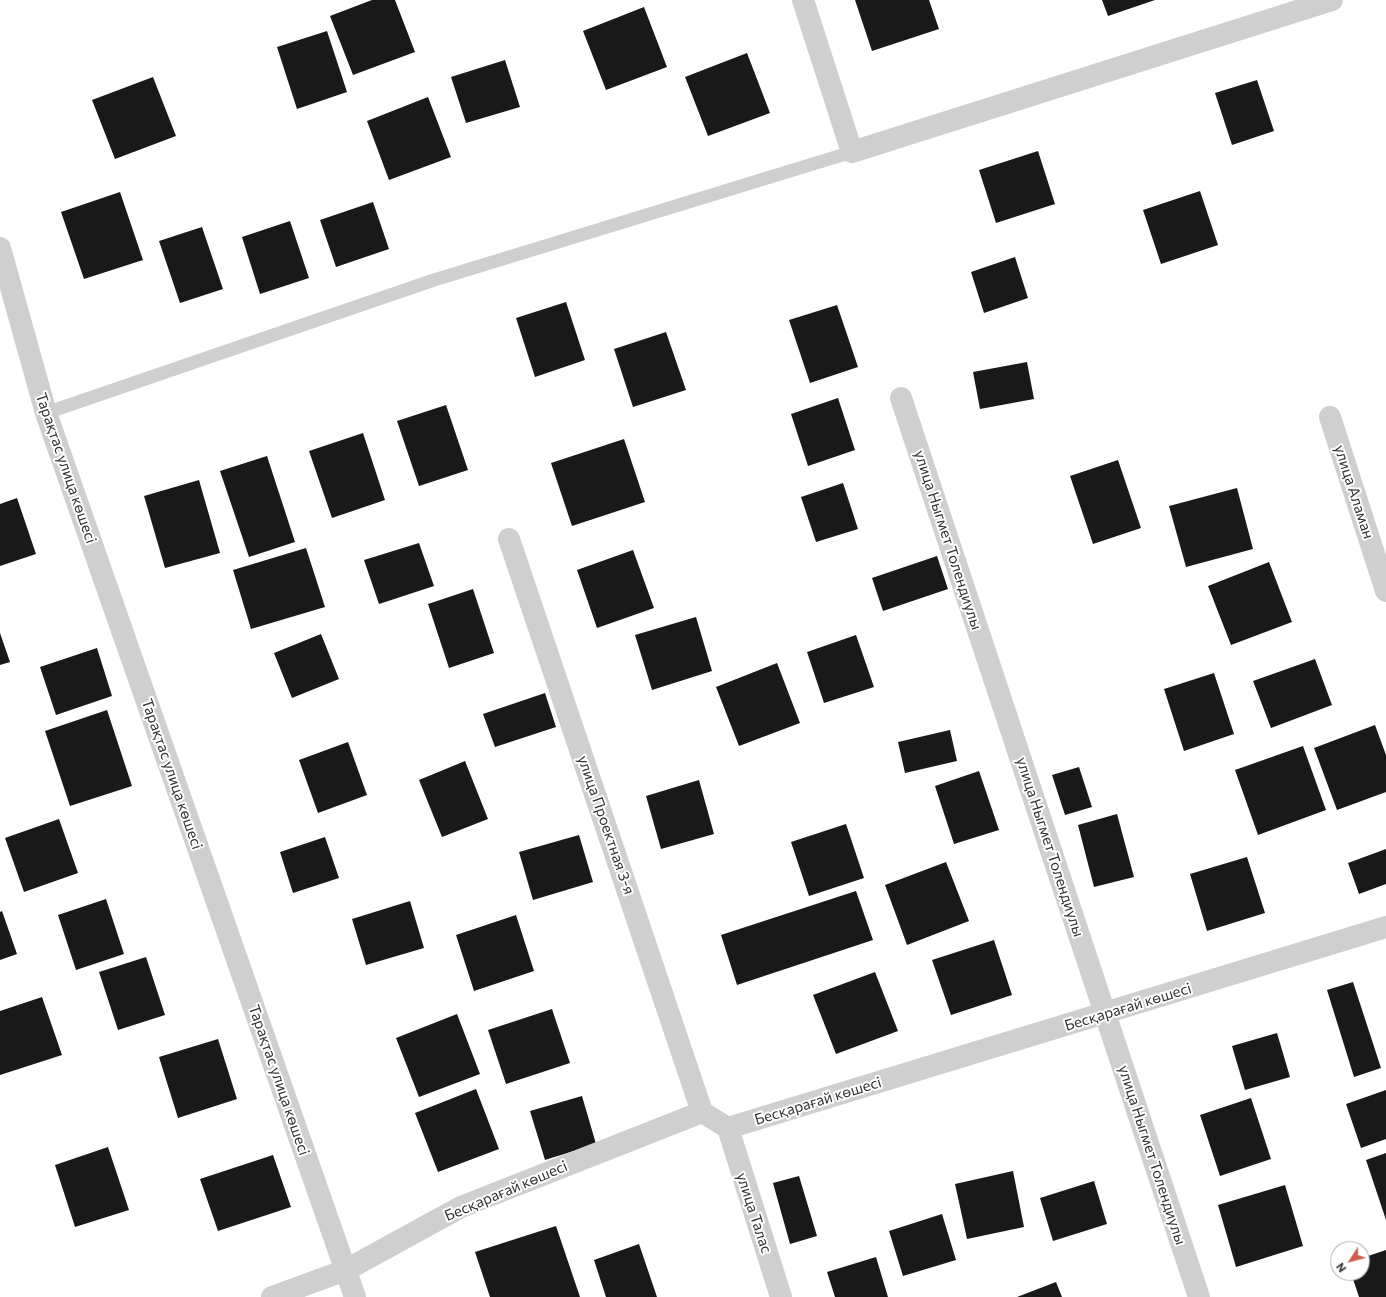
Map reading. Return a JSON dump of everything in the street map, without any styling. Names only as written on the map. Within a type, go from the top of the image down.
[{"type":"street","points":[[803,0],[852,152],[1332,0]]},
{"type":"street","name":"Тарақтас улица көшесі","points":[[0,248],[46,414],[355,1297]]},
{"type":"street","name":"улица Ныгмет Толендиулы","points":[[901,398],[1198,1297]]},
{"type":"street","name":"улица Аламан","points":[[1330,416],[1386,591]]},
{"type":"street","name":"улица Проектная 3-я","points":[[510,539],[702,1112]]},
{"type":"street","name":"Бесқарағай көшесі","points":[[728,1128],[1386,927]]},
{"type":"street","points":[[702,1112],[728,1128]]},
{"type":"street","name":"Бесқарағай көшесі","points":[[272,1297],[346,1270],[461,1207],[702,1112]]},
{"type":"street","name":"улица Талас","points":[[728,1128],[781,1297]]},
{"type":"lane","points":[[46,414],[434,280],[852,152]]},
{"type":"building","points":[[372,0],[395,0],[415,52],[353,75],[330,16]]},
{"type":"building","points":[[855,0],[929,0],[939,29],[872,51]]},
{"type":"building","points":[[1102,0],[1155,0],[1108,16]]},
{"type":"building","points":[[644,7],[667,67],[606,90],[583,31]]},
{"type":"building","points":[[327,31],[347,92],[297,109],[277,47]]},
{"type":"building","points":[[747,53],[770,113],[708,136],[685,77]]},
{"type":"building","points":[[505,60],[520,107],[466,123],[451,77]]},
{"type":"building","points":[[153,77],[176,136],[115,159],[92,100]]},
{"type":"building","points":[[1257,80],[1274,131],[1232,145],[1215,93]]},
{"type":"building","points":[[428,97],[451,157],[389,180],[367,121]]},
{"type":"building","points":[[1038,151],[1055,204],[996,223],[979,170]]},
{"type":"building","points":[[1200,191],[1218,245],[1161,264],[1143,210]]},
{"type":"building","points":[[120,192],[143,260],[84,279],[61,212]]},
{"type":"building","points":[[373,202],[389,249],[336,267],[320,220]]},
{"type":"building","points":[[290,221],[309,278],[260,294],[242,237]]},
{"type":"building","points":[[202,227],[223,289],[180,303],[159,241]]},
{"type":"building","points":[[1015,257],[1028,298],[984,313],[971,272]]},
{"type":"building","points":[[566,302],[585,360],[535,377],[516,318]]},
{"type":"building","points":[[837,305],[858,367],[810,383],[789,320]]},
{"type":"building","points":[[666,332],[686,390],[633,407],[614,349]]},
{"type":"building","points":[[1027,362],[1034,399],[980,409],[973,372]]},
{"type":"building","points":[[838,398],[855,450],[808,466],[791,414]]},
{"type":"building","points":[[446,405],[468,470],[419,486],[397,421]]},
{"type":"building","points":[[363,433],[385,500],[332,518],[309,451]]},
{"type":"building","points":[[624,439],[645,502],[572,526],[551,463]]},
{"type":"building","points":[[267,456],[295,542],[249,557],[220,471]]},
{"type":"building","points":[[1118,460],[1141,528],[1093,544],[1070,476]]},
{"type":"building","points":[[199,480],[220,553],[165,568],[144,496]]},
{"type":"building","points":[[843,483],[858,529],[816,542],[801,497]]},
{"type":"building","points":[[1237,488],[1253,549],[1186,567],[1169,506]]},
{"type":"building","points":[[17,498],[36,554],[0,566],[0,504]]},
{"type":"building","points":[[419,543],[434,586],[379,604],[364,560]]},
{"type":"building","points":[[306,548],[325,607],[251,629],[233,570]]},
{"type":"building","points":[[633,550],[654,608],[597,628],[577,570]]},
{"type":"building","points":[[937,556],[948,589],[883,611],[872,578]]},
{"type":"building","points":[[1269,562],[1292,622],[1231,645],[1208,586]]},
{"type":"building","points":[[473,589],[494,653],[449,668],[428,604]]},
{"type":"building","points":[[696,617],[712,671],[652,690],[635,635]]},
{"type":"building","points":[[0,633],[10,662],[0,665]]},
{"type":"building","points":[[321,634],[339,679],[292,698],[274,653]]},
{"type":"building","points":[[856,635],[874,687],[824,703],[807,652]]},
{"type":"building","points":[[97,648],[112,696],[56,715],[40,667]]},
{"type":"building","points":[[1315,659],[1332,705],[1271,728],[1253,681]]},
{"type":"building","points":[[777,663],[800,723],[739,746],[716,687]]},
{"type":"building","points":[[1214,673],[1234,734],[1184,751],[1164,689]]},
{"type":"building","points":[[545,693],[556,727],[495,747],[483,714]]},
{"type":"building","points":[[107,710],[132,786],[70,806],[45,731]]},
{"type":"building","points":[[1375,725],[1386,755],[1386,792],[1337,810],[1314,748]]},
{"type":"building","points":[[950,730],[957,761],[905,773],[898,742]]},
{"type":"building","points":[[348,742],[367,795],[318,813],[299,760]]},
{"type":"building","points":[[1303,746],[1326,810],[1258,835],[1235,770]]},
{"type":"building","points":[[465,761],[488,819],[442,837],[419,780]]},
{"type":"building","points":[[1079,767],[1092,807],[1065,815],[1052,775]]},
{"type":"building","points":[[979,771],[999,830],[954,844],[935,786]]},
{"type":"building","points":[[699,780],[714,834],[661,849],[646,796]]},
{"type":"building","points":[[1117,814],[1134,877],[1094,887],[1078,825]]},
{"type":"building","points":[[59,819],[78,873],[24,892],[5,838]]},
{"type":"building","points":[[846,824],[864,878],[809,896],[791,842]]},
{"type":"building","points":[[579,835],[593,882],[533,900],[519,852]]},
{"type":"building","points":[[325,837],[339,878],[293,893],[280,852]]},
{"type":"building","points":[[1386,849],[1386,884],[1359,894],[1348,863]]},
{"type":"building","points":[[1247,857],[1265,913],[1207,931],[1190,874]]},
{"type":"building","points":[[946,862],[969,921],[907,945],[885,885]]},
{"type":"building","points":[[856,891],[873,940],[737,985],[721,935]]},
{"type":"building","points":[[106,899],[124,954],[76,970],[58,915]]},
{"type":"building","points":[[410,901],[424,948],[366,965],[352,919]]},
{"type":"building","points":[[2,911],[17,954],[0,960],[0,912]]},
{"type":"building","points":[[516,915],[534,971],[474,991],[456,935]]},
{"type":"building","points":[[994,940],[1012,995],[951,1015],[932,960]]},
{"type":"building","points":[[146,957],[165,1015],[118,1030],[99,972]]},
{"type":"building","points":[[875,972],[898,1031],[836,1054],[813,995]]},
{"type":"building","points":[[1353,982],[1381,1068],[1354,1077],[1327,990]]},
{"type":"building","points":[[42,997],[62,1055],[0,1075],[0,1011]]},
{"type":"building","points":[[552,1009],[570,1063],[506,1084],[488,1030]]},
{"type":"building","points":[[457,1014],[480,1074],[419,1097],[396,1038]]},
{"type":"building","points":[[1277,1033],[1290,1077],[1245,1090],[1232,1046]]},
{"type":"building","points":[[218,1039],[237,1099],[178,1118],[159,1057]]},
{"type":"building","points":[[476,1089],[499,1149],[438,1172],[415,1113]]},
{"type":"building","points":[[1386,1090],[1386,1139],[1361,1148],[1346,1104]]},
{"type":"building","points":[[582,1096],[596,1144],[545,1160],[530,1111]]},
{"type":"building","points":[[1251,1098],[1271,1159],[1220,1176],[1200,1115]]},
{"type":"building","points":[[108,1147],[129,1210],[75,1227],[55,1165]]},
{"type":"building","points":[[1386,1153],[1386,1220],[1366,1160]]},
{"type":"building","points":[[273,1155],[291,1207],[218,1231],[200,1179]]},
{"type":"building","points":[[1013,1171],[1024,1227],[967,1239],[955,1184]]},
{"type":"building","points":[[799,1176],[817,1236],[790,1244],[773,1183]]},
{"type":"building","points":[[1094,1181],[1107,1224],[1053,1241],[1040,1198]]},
{"type":"building","points":[[1285,1185],[1303,1246],[1236,1267],[1218,1205]]},
{"type":"building","points":[[942,1214],[956,1260],[903,1276],[889,1231]]},
{"type":"building","points":[[556,1226],[580,1297],[490,1297],[475,1252]]},
{"type":"building","points":[[639,1244],[657,1297],[606,1297],[594,1260]]},
{"type":"building","points":[[1386,1250],[1386,1297],[1359,1297],[1354,1281],[1370,1281],[1370,1255]]},
{"type":"building","points":[[876,1257],[888,1297],[835,1297],[827,1272]]},
{"type":"building","points":[[1056,1282],[1062,1297],[1017,1297]]}]
